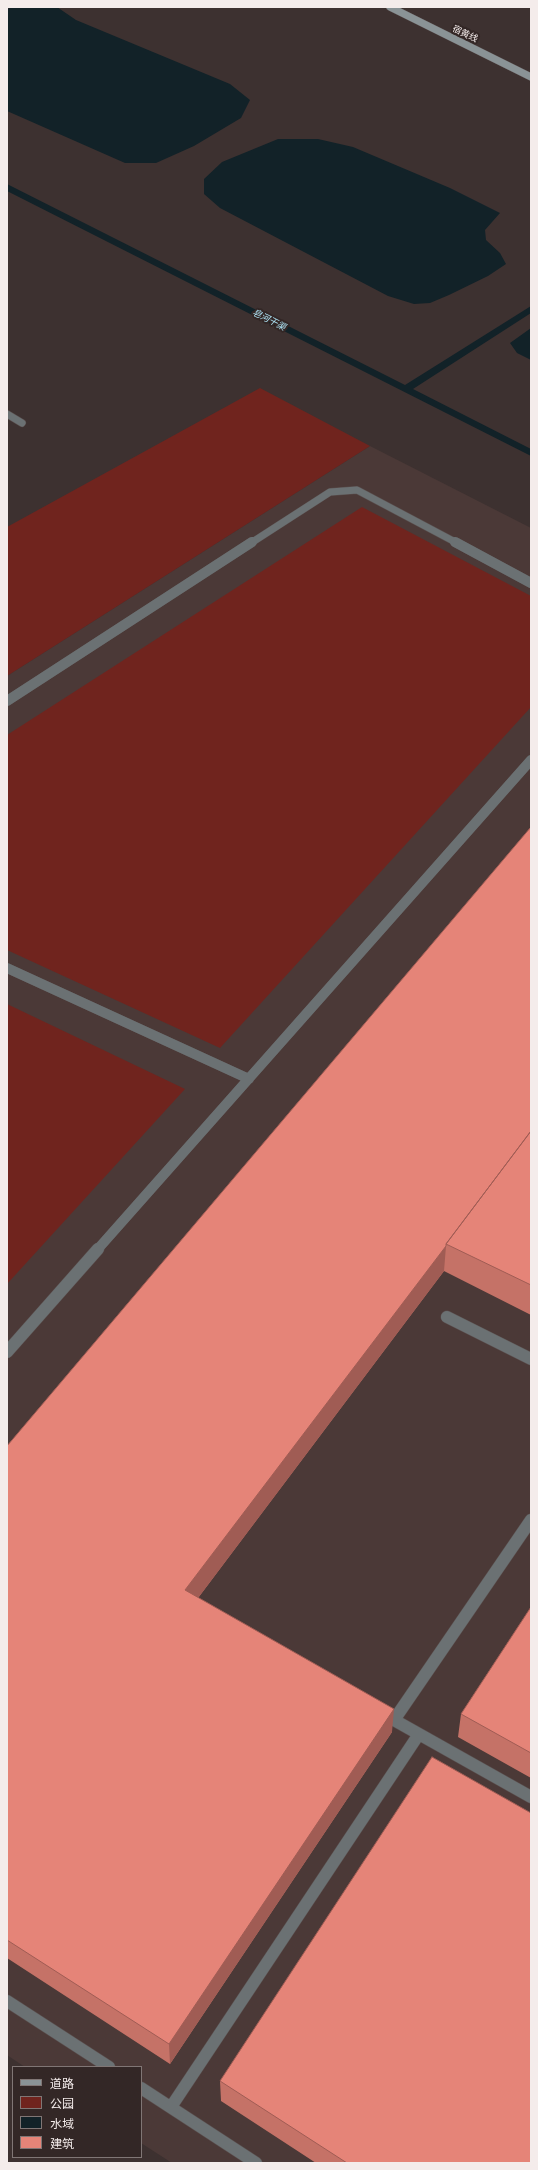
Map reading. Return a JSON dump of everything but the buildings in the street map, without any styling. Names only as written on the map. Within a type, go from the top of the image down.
[{"type":"main road","name":"宿黄线","points":[[390,7],[531,77]]},
{"type":"lane","points":[[7,414],[22,422]]},
{"type":"lane","points":[[7,701],[330,492],[357,490],[531,583]]},
{"type":"lane","points":[[7,1352],[531,760]]},
{"type":"lane","points":[[7,968],[249,1079]]},
{"type":"lane","points":[[447,1316],[531,1359]]},
{"type":"lane","points":[[531,1520],[394,1720],[531,1797]]},
{"type":"lane","points":[[171,2107],[419,1734]]},
{"type":"lane","points":[[7,2000],[107,2066]]},
{"type":"lane","points":[[142,2089],[256,2163]]},
{"type":"shaded area","points":[[370,446],[531,528],[531,2163],[172,2163],[142,2144],[142,2066],[24,2066],[7,2055],[7,676]]},
{"type":"green space","points":[[260,388],[370,446],[7,676],[7,527]]},
{"type":"green space","points":[[362,507],[531,596],[531,707],[220,1048],[7,950],[7,735]]},
{"type":"green space","points":[[7,1004],[185,1089],[7,1284]]},
{"type":"water","points":[[13,7],[57,7],[76,20],[230,84],[250,100],[241,118],[194,146],[156,163],[125,163],[7,111],[7,9]]},
{"type":"water","points":[[278,139],[318,139],[353,147],[450,188],[500,213],[485,230],[486,240],[500,253],[506,264],[488,276],[449,295],[430,303],[414,304],[388,296],[220,208],[204,194],[204,179],[222,162]]},
{"type":"water","points":[[531,328],[531,360],[517,353],[510,343]]},
{"type":"waterway","name":"皂河干渠","points":[[7,187],[531,453]]},
{"type":"waterway","points":[[405,389],[531,309]]}]
